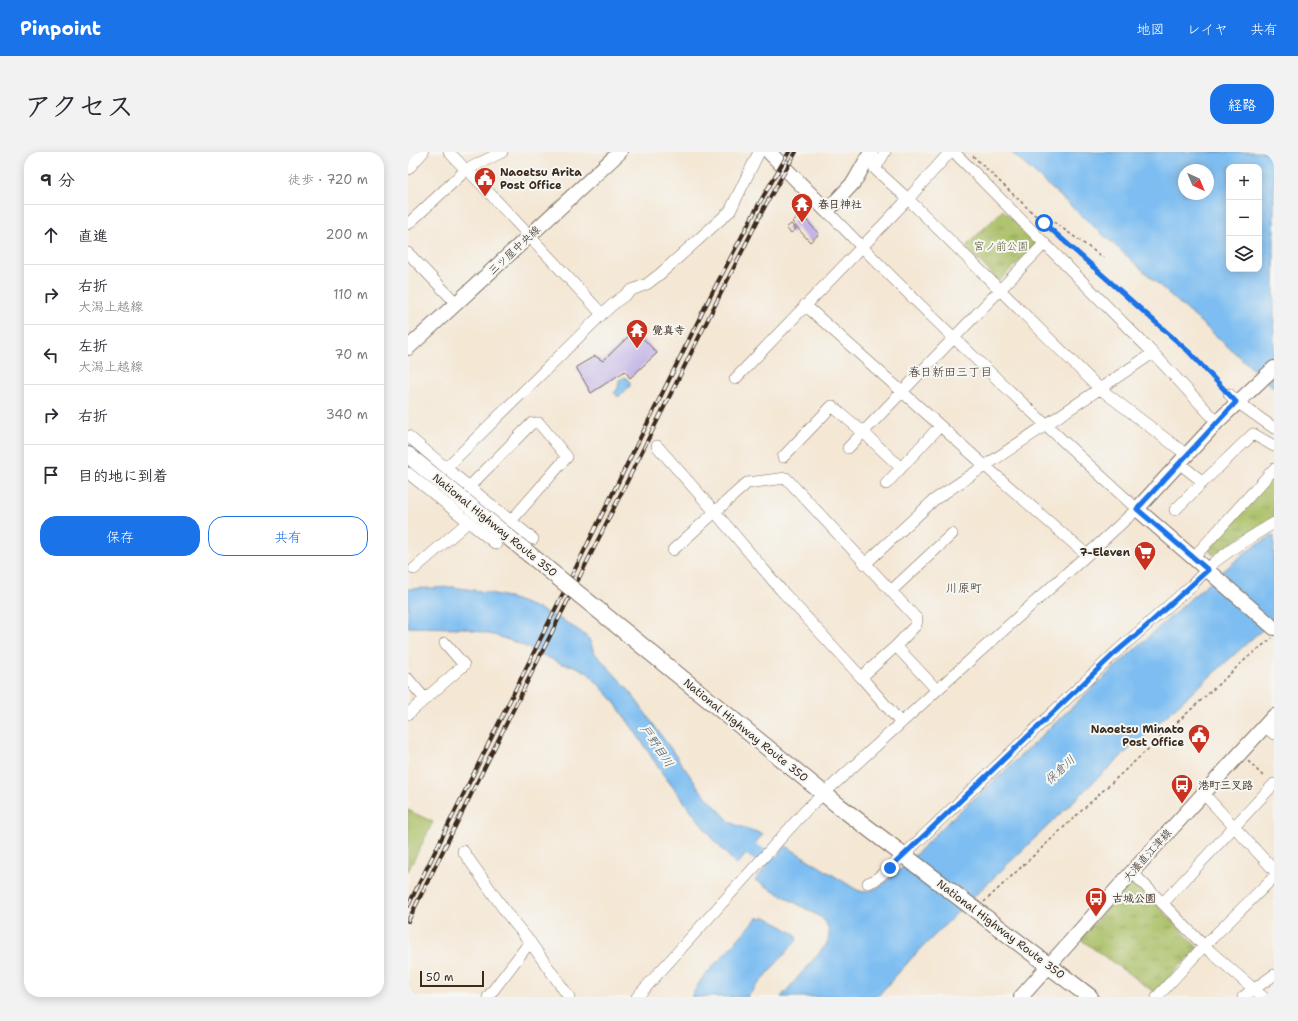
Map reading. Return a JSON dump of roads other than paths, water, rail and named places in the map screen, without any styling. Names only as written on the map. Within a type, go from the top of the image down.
[{"type":"highway","name":"National Highway Route 350","points":[[408,455],[464,492],[597,609],[824,794],[1090,997]]},
{"type":"main road","name":"三ツ屋中央線","points":[[408,348],[620,152]]},
{"type":"main road","points":[[769,152],[827,211],[854,182],[871,152]]},
{"type":"main road","points":[[1274,368],[1237,397],[1217,422],[1137,509],[1194,557],[1274,630]]},
{"type":"main road","name":"大瀁直江津線","points":[[1021,997],[1239,753],[1271,725]]},
{"type":"street","points":[[408,170],[423,152]]},
{"type":"street","points":[[449,152],[602,314]]},
{"type":"street","points":[[408,224],[467,170],[502,152]]},
{"type":"street","points":[[446,468],[602,314],[627,294],[647,284],[660,274],[730,211],[759,152]]},
{"type":"street","points":[[885,152],[875,169],[908,199],[1100,388],[1183,459],[1203,482]]},
{"type":"street","points":[[734,379],[862,248],[950,152]]},
{"type":"street","points":[[954,152],[1153,353],[1217,422]]},
{"type":"street","points":[[637,997],[808,808],[1137,509],[1044,425],[862,248],[827,211]]},
{"type":"street","points":[[848,448],[1044,244]]},
{"type":"street","points":[[408,253],[457,304]]},
{"type":"street","points":[[805,305],[1087,555]]},
{"type":"street","points":[[865,564],[934,500],[1153,353]]},
{"type":"street","points":[[1237,397],[1274,428]]},
{"type":"street","points":[[783,457],[832,406],[863,432],[901,468]]},
{"type":"street","points":[[464,492],[532,423],[539,423],[567,457],[511,521]]},
{"type":"street","points":[[886,484],[940,426]]},
{"type":"street","points":[[1175,510],[1253,434],[1274,446]]},
{"type":"street","points":[[408,436],[446,468],[464,492],[511,521],[533,539]]},
{"type":"street","points":[[657,446],[781,590],[901,723]]},
{"type":"street","points":[[1194,557],[1274,469]]},
{"type":"street","points":[[408,473],[496,544]]},
{"type":"street","points":[[673,550],[747,483],[786,478],[916,619],[916,625],[862,678]]},
{"type":"street","points":[[414,569],[468,522]]},
{"type":"street","points":[[868,883],[875,880],[906,856],[1115,653],[1210,572],[1213,562],[1274,523]]},
{"type":"street","points":[[891,592],[952,534]]},
{"type":"street","points":[[408,714],[464,665],[444,643]]},
{"type":"street","points":[[896,646],[937,690]]},
{"type":"street","points":[[408,679],[425,699]]},
{"type":"street","points":[[1163,903],[1273,785]]},
{"type":"street","points":[[1203,793],[1274,870]]},
{"type":"street","points":[[463,851],[508,916],[530,942],[568,997]]},
{"type":"street","points":[[1132,872],[1204,946],[1263,997]]},
{"type":"street","points":[[1157,997],[1204,946],[1274,877]]},
{"type":"street","points":[[488,997],[530,942]]},
{"type":"street","points":[[1243,997],[1274,975]]},
{"type":"water","points":[[1011,152],[1274,152],[1274,388]]},
{"type":"water","points":[[625,377],[630,382],[630,386],[618,397],[614,393],[618,388],[619,380]]},
{"type":"water","name":"保倉川","points":[[1274,535],[1274,620],[1105,771],[959,911],[910,960],[877,997],[781,997],[826,945],[829,938],[827,925],[822,918],[755,880],[786,846],[857,890],[863,892],[881,886],[902,868],[951,819],[993,782],[1090,690],[1198,592],[1251,548]]},
{"type":"water","points":[[453,587],[508,597],[564,621],[589,639],[594,652],[628,689],[701,791],[730,822],[763,834],[737,865],[718,845],[662,773],[612,699],[589,674],[575,666],[562,664],[520,644],[497,636],[464,628],[408,627],[408,589]]},
{"type":"water","points":[[766,917],[795,934],[797,940],[747,997],[691,997],[701,980],[757,918]]},
{"type":"waterway","name":"戸野目川","points":[[734,838],[787,873]]},
{"type":"railway","points":[[408,906],[712,293],[760,202],[789,152]]},
{"type":"railway","points":[[408,921],[719,297],[765,206],[796,152]]},
{"type":"place","name":"Naoetsu Arita Post Office","points":[[485,198]]},
{"type":"place","name":"春日神社","points":[[802,224]]},
{"type":"place","name":"覺真寺","points":[[637,350]]},
{"type":"place","name":"7-Eleven","points":[[1145,572]]},
{"type":"place","name":"Naoetsu Minato Post Office","points":[[1199,754]]},
{"type":"place","name":"港町三叉路","points":[[1182,804]]},
{"type":"place","name":"古城公園","points":[[1096,918]]},
{"type":"district","name":"春日新田三丁目","points":[[950,372]]},
{"type":"district","name":"川原町","points":[[964,588]]},
{"type":"park label","name":"宮ノ前公園","points":[[1001,246]]}]
